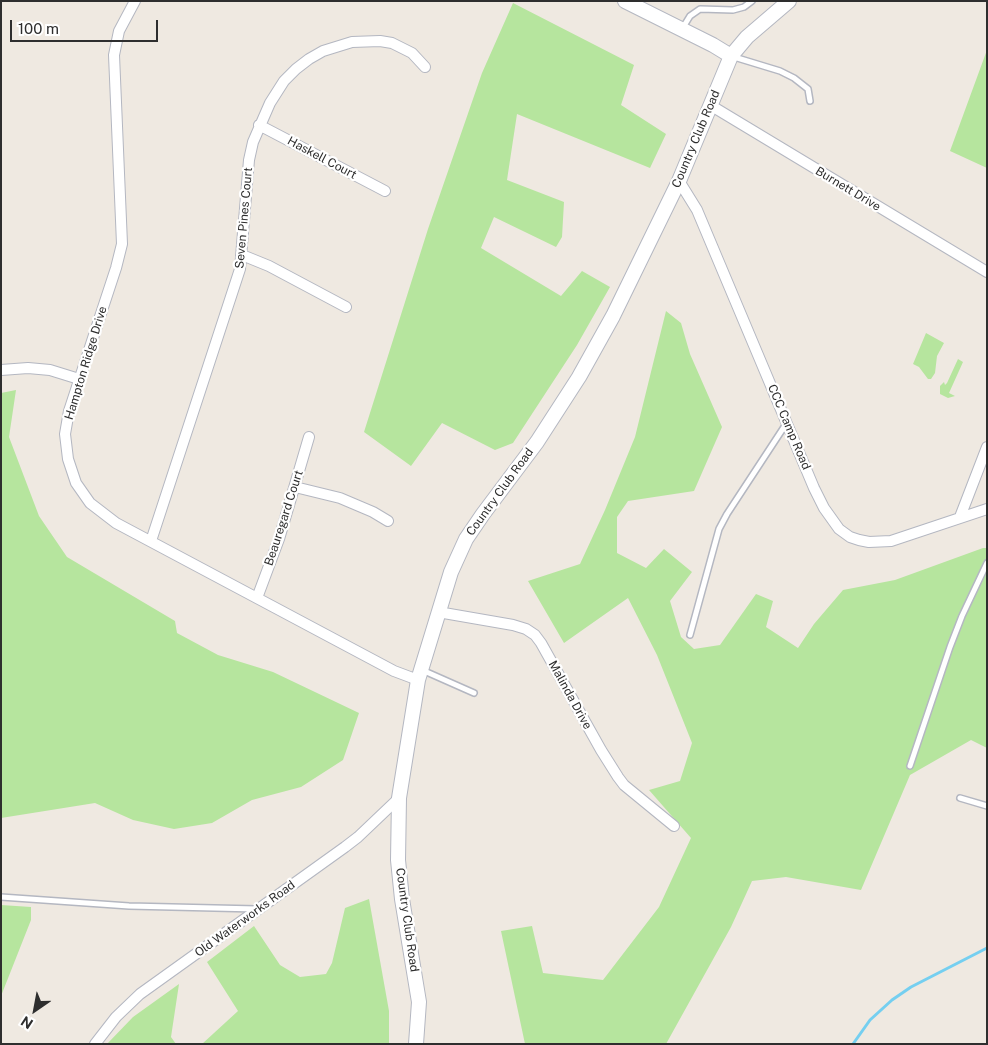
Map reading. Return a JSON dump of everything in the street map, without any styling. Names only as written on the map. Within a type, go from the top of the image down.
[{"type":"street","name":"Hampton Ridge Drive","points":[[135,1],[121,26],[114,55],[122,244],[116,268],[69,410],[66,434],[68,459],[76,483],[90,503],[116,523],[394,672],[419,675]]},
{"type":"street","points":[[625,1],[731,56]]},
{"type":"street","name":"Country Club Road","points":[[416,1044],[419,1002],[402,899],[398,860],[399,798],[419,675],[451,572],[466,539],[537,442],[579,377],[613,316],[679,181],[731,56],[752,32],[789,1]]},
{"type":"street","name":"Seven Pines Court","points":[[151,541],[240,269],[252,142],[270,103],[284,81],[296,69],[316,55],[338,45],[366,40],[392,43],[412,54],[425,67]]},
{"type":"street","name":"Burnett Drive","points":[[710,105],[987,272]]},
{"type":"street","name":"Haskell Court","points":[[259,125],[385,191]]},
{"type":"street","name":"CCC Camp Road","points":[[679,181],[697,210],[824,508],[839,529],[850,537],[869,542],[892,541],[987,509]]},
{"type":"street","points":[[242,255],[269,266],[346,306]]},
{"type":"street","points":[[1,370],[28,368],[50,370],[79,380]]},
{"type":"street","name":"Beauregard Court","points":[[257,598],[279,539],[310,437]]},
{"type":"street","points":[[960,517],[987,448]]},
{"type":"street","points":[[295,487],[340,498],[373,512],[388,521]]},
{"type":"street","name":"Malinda Drive","points":[[438,612],[513,625],[526,629],[535,635],[618,777],[674,826]]},
{"type":"street","name":"Old Waterworks Road","points":[[95,1044],[116,1016],[140,994],[358,837],[399,798]]},
{"type":"lane","points":[[681,29],[690,16],[700,9],[733,10],[744,7],[752,1]]},
{"type":"lane","points":[[731,56],[780,71],[794,78],[808,89],[810,101]]},
{"type":"lane","points":[[690,635],[720,529],[727,514],[787,424]]},
{"type":"lane","points":[[910,766],[950,646],[987,563]]},
{"type":"lane","points":[[419,675],[474,693]]},
{"type":"lane","points":[[960,798],[987,806]]},
{"type":"lane","points":[[1,897],[129,906],[258,909]]},
{"type":"green space","points":[[513,3],[634,65],[621,105],[666,134],[650,168],[517,114],[507,180],[564,202],[562,237],[556,247],[494,217],[481,248],[561,296],[582,271],[610,287],[577,345],[513,443],[495,450],[442,423],[411,466],[364,432],[428,229],[482,73]]},
{"type":"green space","points":[[987,50],[987,168],[950,151]]},
{"type":"green space","points":[[666,311],[681,323],[690,354],[722,427],[694,491],[628,501],[617,517],[617,553],[646,568],[664,549],[692,572],[670,601],[681,637],[694,649],[720,645],[756,594],[773,601],[766,627],[798,648],[814,624],[843,590],[895,580],[987,548],[987,748],[971,740],[910,775],[861,890],[786,877],[752,881],[731,927],[666,1044],[525,1044],[501,931],[532,926],[543,973],[603,980],[659,907],[691,838],[649,790],[680,781],[692,743],[657,655],[628,598],[564,643],[528,581],[580,564],[635,437]]},
{"type":"green space","points":[[926,333],[944,343],[937,356],[935,373],[931,379],[928,379],[919,367],[913,364]]},
{"type":"green space","points":[[958,359],[963,362],[949,393],[955,396],[948,398],[940,394],[940,386],[944,382],[945,385],[947,383]]},
{"type":"green space","points":[[16,390],[9,437],[39,516],[67,557],[175,621],[177,633],[218,655],[273,672],[359,713],[343,760],[301,787],[252,800],[212,823],[174,829],[133,820],[95,803],[1,818],[1,393]]},
{"type":"green space","points":[[369,899],[389,1011],[389,1044],[202,1044],[238,1011],[207,962],[254,926],[280,965],[300,977],[326,974],[332,963],[345,908]]},
{"type":"green space","points":[[1,905],[31,907],[31,920],[1,996]]},
{"type":"green space","points":[[179,984],[171,1037],[176,1044],[107,1044],[133,1017]]},
{"type":"waterway","points":[[853,1044],[870,1020],[892,1000],[911,987],[987,948]]}]
